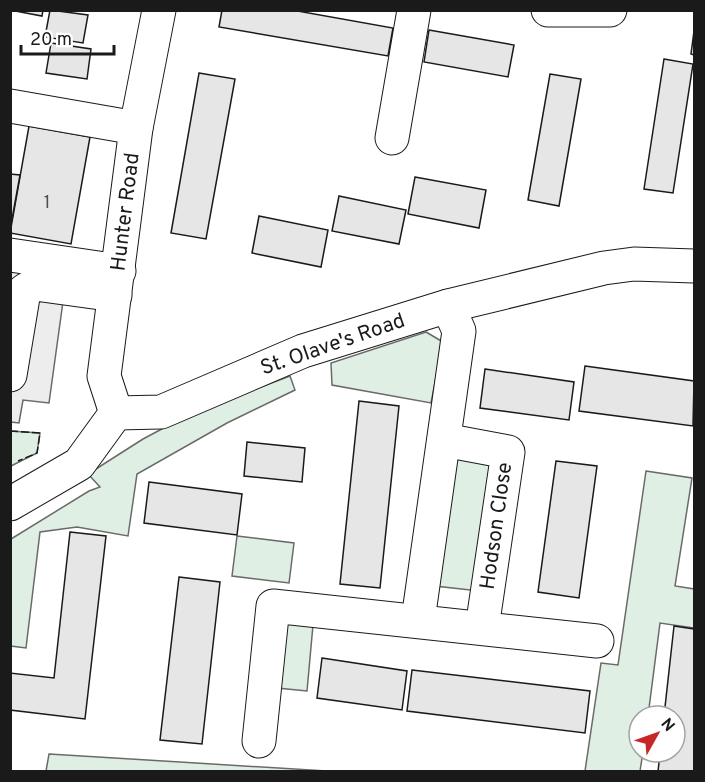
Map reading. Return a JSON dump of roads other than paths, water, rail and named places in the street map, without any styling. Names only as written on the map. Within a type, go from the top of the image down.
[{"type":"street","name":"Hunter Road","points":[[116,413],[104,376],[136,128],[159,10]]},
{"type":"street","points":[[392,138],[414,10]]},
{"type":"street","points":[[548,10],[610,10]]},
{"type":"street","points":[[10,106],[136,128]]},
{"type":"street","points":[[10,255],[117,283]]},
{"type":"street","name":"St. Olave's Road","points":[[116,413],[161,412],[303,351],[448,306],[604,268],[634,264],[694,266]]},
{"type":"street","points":[[10,375],[24,291],[35,284],[117,283]]},
{"type":"street","points":[[418,620],[459,331],[448,306]]},
{"type":"street","points":[[10,504],[78,464],[116,413]]},
{"type":"street","name":"Hodson Close","points":[[444,440],[508,452],[483,628]]},
{"type":"street","points":[[259,741],[273,606],[597,641]]}]
